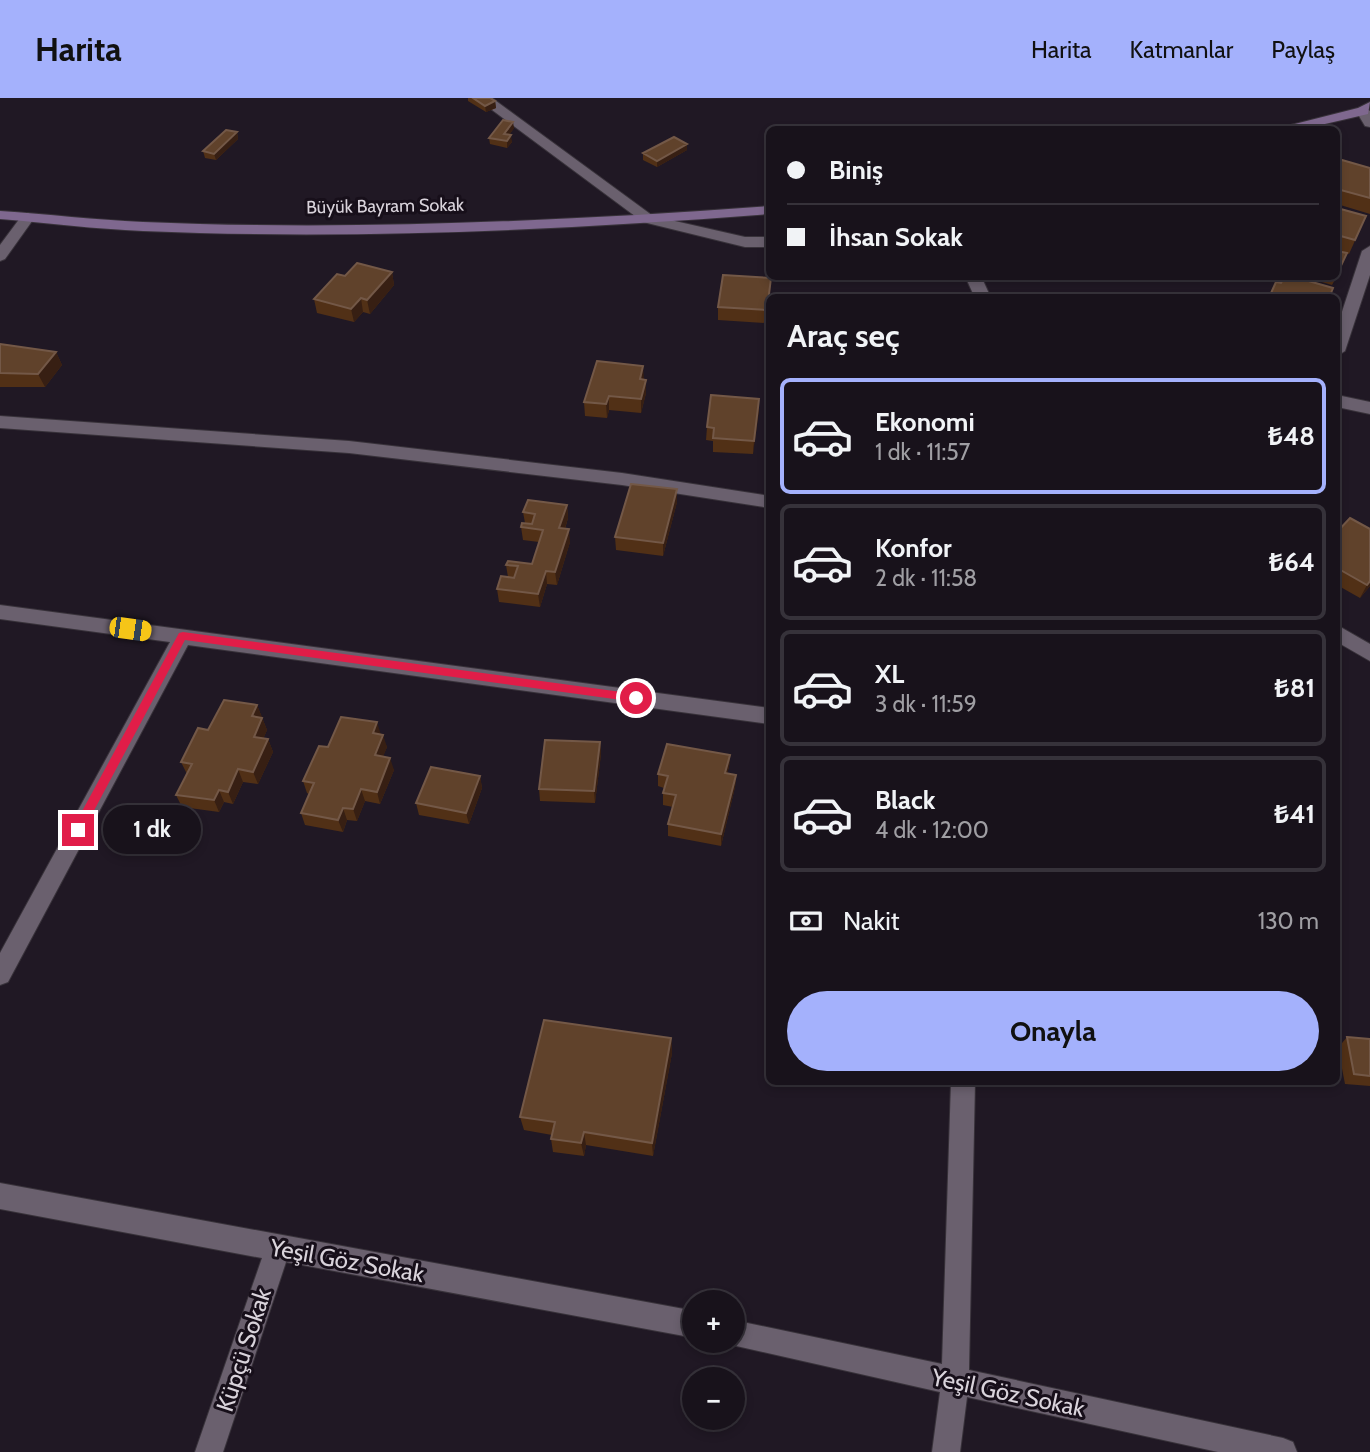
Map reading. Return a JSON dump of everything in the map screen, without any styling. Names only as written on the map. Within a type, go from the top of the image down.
[{"type":"street","points":[[483,98],[648,219],[746,242],[766,242]]},
{"type":"street","points":[[1299,126],[1368,113]]},
{"type":"street","name":"Büyük Bayram Sokak","points":[[0,215],[163,227],[417,226],[648,219],[766,210]]},
{"type":"street","points":[[0,256],[28,217]]},
{"type":"street","points":[[1340,342],[1370,251]]},
{"type":"street","points":[[1340,402],[1370,408]]},
{"type":"street","points":[[0,422],[349,447],[622,479],[766,501]]},
{"type":"street","points":[[0,612],[766,715]]},
{"type":"street","points":[[1340,634],[1370,654]]},
{"type":"street","points":[[0,975],[183,636]]},
{"type":"street","points":[[946,1452],[956,1381],[963,1085]]},
{"type":"street","name":"Yeşil Göz Sokak","points":[[0,1196],[682,1323]]},
{"type":"street","name":"Küpçü Sokak","points":[[209,1452],[278,1248]]},
{"type":"street","name":"Yeşil Göz Sokak","points":[[745,1336],[1283,1452]]},
{"type":"building","points":[[473,98],[490,98],[495,101],[485,106]]},
{"type":"building","points":[[503,120],[513,122],[504,134],[511,135],[507,141],[489,138]]},
{"type":"building","points":[[226,130],[237,132],[214,154],[203,151]]},
{"type":"building","points":[[674,137],[687,144],[657,161],[643,153]]},
{"type":"building","points":[[1342,160],[1370,168],[1370,198],[1340,190]]},
{"type":"building","points":[[1340,209],[1366,216],[1355,240],[1340,236]]},
{"type":"building","points":[[1340,252],[1347,253],[1340,268]]},
{"type":"building","points":[[357,263],[392,272],[367,300],[361,298],[351,309],[314,299],[337,274],[345,276]]},
{"type":"building","points":[[723,275],[771,280],[769,294],[766,294],[766,310],[718,307]]},
{"type":"building","points":[[1283,280],[1305,280],[1333,288],[1331,294],[1271,293],[1276,282],[1281,283]]},
{"type":"building","points":[[0,344],[56,352],[38,374],[0,373]]},
{"type":"building","points":[[597,361],[643,366],[640,379],[646,380],[641,399],[609,396],[606,404],[584,402]]},
{"type":"building","points":[[711,395],[759,399],[754,441],[713,438],[714,428],[707,427]]},
{"type":"building","points":[[631,484],[677,489],[663,543],[615,537]]},
{"type":"building","points":[[528,500],[567,505],[559,528],[569,529],[555,572],[546,571],[538,594],[497,589],[501,576],[514,578],[518,566],[506,565],[508,561],[532,564],[543,530],[521,527],[522,523],[532,524],[535,514],[523,512]]},
{"type":"building","points":[[1350,518],[1370,529],[1370,581],[1367,585],[1340,570],[1340,529]]},
{"type":"building","points":[[224,700],[257,705],[252,716],[262,718],[254,737],[268,739],[253,772],[238,769],[228,792],[219,790],[214,800],[176,795],[192,764],[181,762],[198,728],[208,730]]},
{"type":"building","points":[[341,717],[377,722],[373,733],[383,735],[375,755],[390,758],[377,792],[361,789],[353,809],[343,808],[338,820],[301,813],[314,783],[303,781],[319,746],[328,747]]},
{"type":"building","points":[[545,740],[600,742],[594,791],[539,789]]},
{"type":"building","points":[[667,744],[730,755],[725,773],[736,775],[721,834],[668,824],[676,795],[663,793],[668,776],[658,774]]},
{"type":"building","points":[[431,767],[480,776],[466,813],[416,803]]},
{"type":"building","points":[[544,1020],[671,1038],[652,1143],[584,1132],[581,1143],[551,1139],[555,1122],[520,1117]]},
{"type":"building","points":[[1347,1037],[1370,1039],[1370,1076],[1354,1074]]},
{"type":"route","points":[[78,830],[183,636],[636,698]]}]
